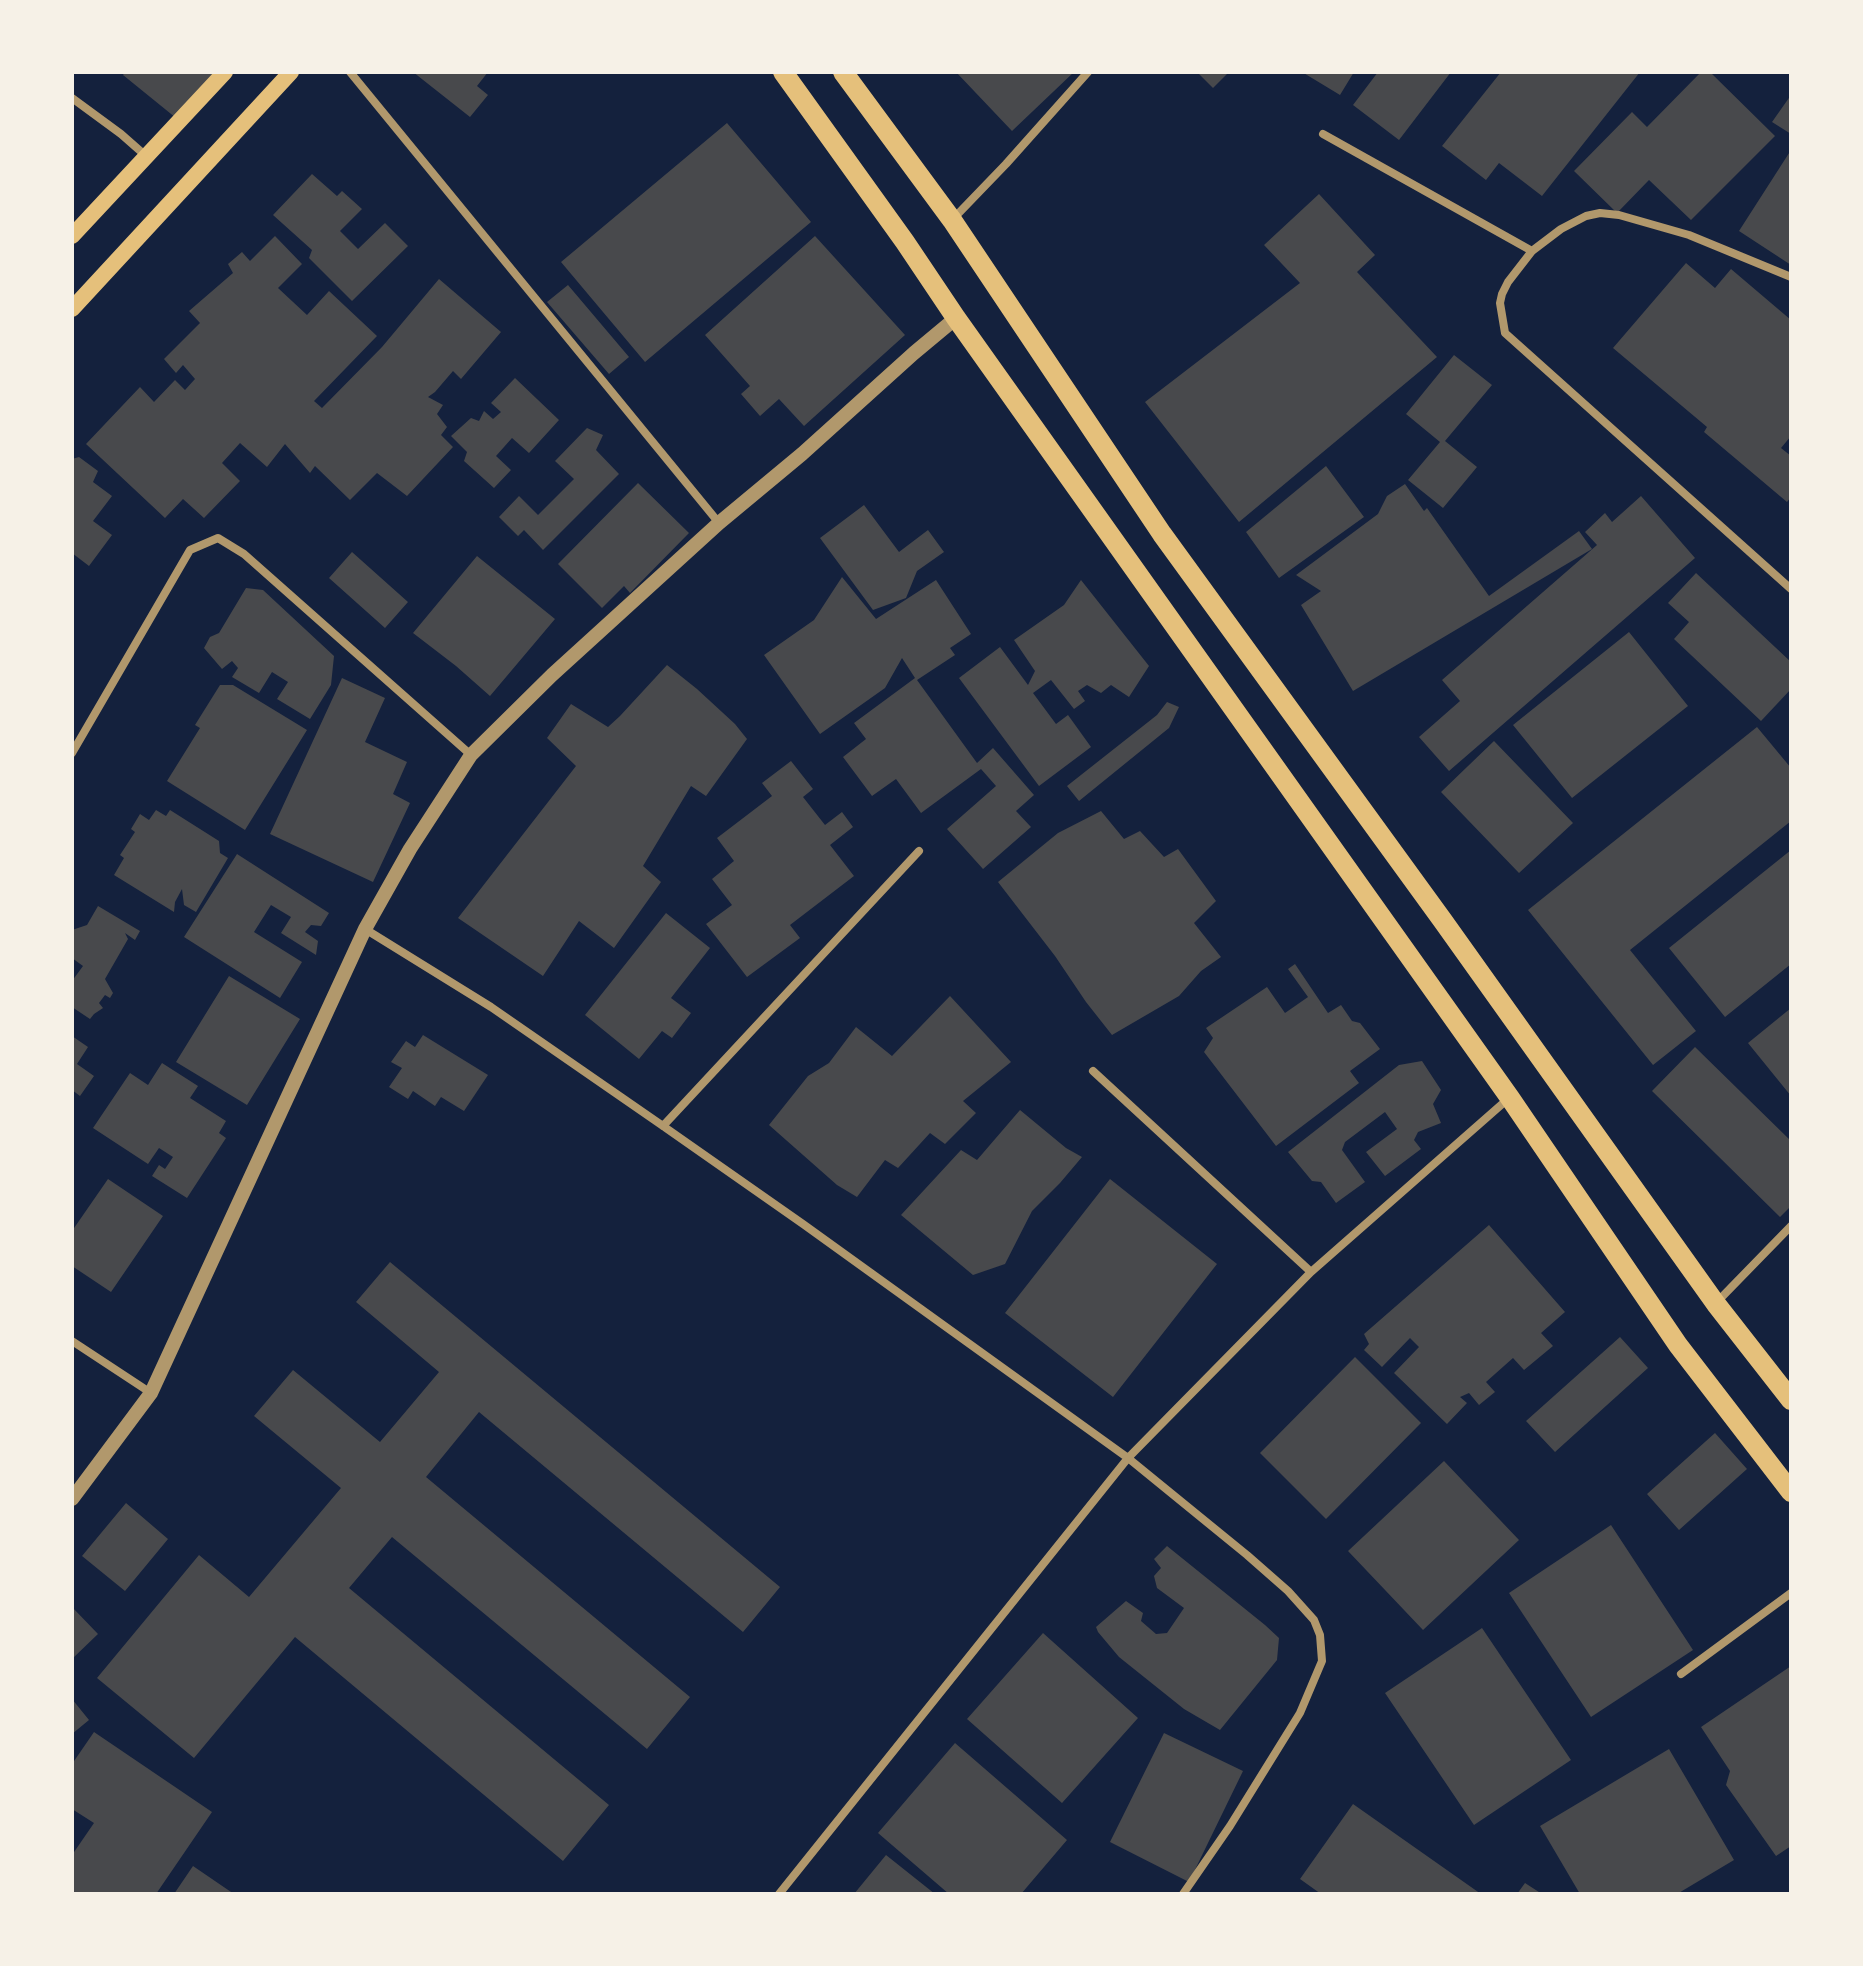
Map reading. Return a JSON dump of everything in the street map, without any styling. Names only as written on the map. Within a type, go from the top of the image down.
[{"type":"main road","points":[[72,236],[225,72]]},
{"type":"main road","points":[[72,309],[291,72]]},
{"type":"main road","points":[[783,72],[1510,1098],[1678,1345],[1791,1492]]},
{"type":"main road","points":[[843,72],[952,220],[1162,534],[1716,1304],[1791,1400]]},
{"type":"street","points":[[350,72],[719,523]]},
{"type":"street","points":[[952,220],[1088,72]]},
{"type":"street","points":[[72,98],[146,156]]},
{"type":"street","points":[[1323,134],[1532,251]]},
{"type":"street","points":[[1791,277],[1689,235],[1619,215],[1600,213],[1586,216],[1561,229],[1532,251],[1508,282],[1500,303],[1505,333],[1791,589]]},
{"type":"street","points":[[72,1499],[151,1393],[365,929],[410,849],[471,755],[552,675],[719,523],[956,318]]},
{"type":"street","points":[[72,753],[190,550],[218,538],[244,554],[471,755]]},
{"type":"street","points":[[663,1126],[919,851]]},
{"type":"street","points":[[365,929],[491,1007],[663,1126],[1128,1458],[1247,1555],[1288,1591],[1314,1620],[1323,1649],[1322,1661],[1300,1713],[1230,1826],[1183,1894]]},
{"type":"street","points":[[1093,1071],[1311,1272]]},
{"type":"street","points":[[779,1894],[1128,1458],[1311,1272],[1510,1098]]},
{"type":"street","points":[[1716,1304],[1791,1226]]},
{"type":"street","points":[[72,1341],[151,1393]]},
{"type":"street","points":[[1681,1674],[1791,1593]]},
{"type":"building","points":[[125,72],[218,72],[176,118],[123,75]]},
{"type":"building","points":[[413,72],[488,72],[477,86],[488,95],[470,117]]},
{"type":"building","points":[[956,72],[1074,72],[1012,131]]},
{"type":"building","points":[[1197,72],[1229,72],[1213,88]]},
{"type":"building","points":[[1302,72],[1354,72],[1340,95]]},
{"type":"building","points":[[1378,72],[1451,72],[1399,140],[1353,105]]},
{"type":"building","points":[[1501,72],[1640,72],[1542,196],[1499,163],[1486,180],[1442,146]]},
{"type":"building","points":[[1701,72],[1710,72],[1775,136],[1691,220],[1649,180],[1617,213],[1574,171],[1632,112],[1647,127]]},
{"type":"building","points":[[1791,95],[1791,134],[1772,122]]},
{"type":"building","points":[[727,123],[811,222],[645,362],[561,262]]},
{"type":"building","points":[[1791,150],[1791,265],[1739,231]]},
{"type":"building","points":[[312,174],[337,196],[342,191],[362,209],[340,231],[358,249],[385,223],[408,246],[352,301],[309,258],[312,250],[273,215]]},
{"type":"building","points":[[1319,194],[1375,255],[1357,272],[1437,357],[1239,522],[1145,402],[1300,283],[1264,245]]},
{"type":"building","points":[[275,236],[302,264],[278,288],[307,315],[329,291],[377,336],[314,401],[322,408],[382,347],[439,279],[501,332],[461,379],[453,371],[428,397],[443,405],[437,414],[447,427],[441,435],[453,447],[407,496],[377,473],[350,500],[315,466],[310,473],[285,444],[267,467],[240,443],[222,463],[240,481],[204,518],[183,499],[165,518],[86,444],[140,387],[154,402],[175,380],[185,390],[195,379],[183,365],[176,373],[164,359],[200,323],[189,311],[233,273],[228,264],[242,252],[250,261]]},
{"type":"building","points":[[815,236],[905,335],[804,426],[779,399],[760,416],[741,394],[750,386],[705,335]]},
{"type":"building","points":[[1686,263],[1715,288],[1731,269],[1791,320],[1791,436],[1781,448],[1791,456],[1791,497],[1787,502],[1704,432],[1707,427],[1613,348]]},
{"type":"building","points":[[568,285],[629,357],[609,374],[547,302]]},
{"type":"building","points":[[1454,355],[1492,385],[1445,441],[1477,467],[1443,508],[1408,480],[1440,442],[1406,414]]},
{"type":"building","points":[[515,378],[559,420],[529,453],[512,438],[496,456],[511,470],[494,488],[464,461],[467,452],[451,436],[471,418],[479,421],[484,411],[493,419],[501,412],[491,403]]},
{"type":"building","points":[[587,428],[603,435],[596,450],[619,474],[543,550],[524,530],[518,536],[499,517],[519,496],[538,515],[574,479],[555,461]]},
{"type":"building","points":[[79,457],[98,471],[93,482],[112,496],[93,521],[112,535],[89,566],[72,553],[72,459]]},
{"type":"building","points":[[1326,466],[1364,517],[1279,578],[1246,532]]},
{"type":"building","points":[[638,483],[689,533],[630,593],[624,586],[602,608],[558,564]]},
{"type":"building","points":[[1405,484],[1424,511],[1427,508],[1489,596],[1579,531],[1592,549],[1353,691],[1301,605],[1321,591],[1296,575],[1378,514],[1387,496]]},
{"type":"building","points":[[1641,496],[1695,558],[1449,771],[1419,737],[1460,701],[1442,680],[1597,545],[1585,532],[1605,513],[1612,522]]},
{"type":"building","points":[[864,505],[899,552],[928,530],[944,552],[917,571],[906,598],[873,610],[820,538]]},
{"type":"building","points":[[352,552],[408,602],[385,628],[329,578]]},
{"type":"building","points":[[477,556],[555,619],[490,696],[413,633]]},
{"type":"building","points":[[1696,573],[1791,662],[1791,689],[1761,721],[1674,639],[1689,622],[1668,603]]},
{"type":"building","points":[[842,577],[876,619],[936,580],[971,634],[950,648],[955,655],[917,680],[977,763],[993,748],[1034,795],[1016,811],[1031,827],[983,869],[947,829],[996,786],[981,769],[921,813],[896,779],[872,796],[843,757],[866,739],[854,723],[915,678],[902,658],[885,688],[820,734],[764,655],[814,620]]},
{"type":"building","points":[[1081,580],[1149,666],[1129,697],[1111,685],[1101,693],[1087,685],[1078,691],[1085,701],[1074,709],[1051,680],[1033,693],[1056,724],[1068,715],[1091,747],[1039,786],[959,678],[1000,647],[1028,685],[1035,671],[1014,640],[1064,605]]},
{"type":"building","points":[[246,588],[263,590],[334,656],[331,685],[310,719],[277,699],[288,682],[272,672],[259,693],[232,677],[238,668],[232,661],[222,669],[204,648],[210,637],[219,633]]},
{"type":"building","points":[[1629,632],[1688,706],[1572,798],[1513,725]]},
{"type":"building","points":[[667,665],[735,724],[747,739],[706,796],[691,786],[643,866],[661,882],[614,948],[579,921],[543,976],[458,918],[576,766],[547,738],[571,704],[608,727]]},
{"type":"building","points":[[342,678],[385,698],[365,742],[407,762],[393,794],[410,803],[373,882],[270,834]]},
{"type":"building","points":[[220,685],[233,685],[307,730],[245,830],[167,781],[200,728],[195,725]]},
{"type":"building","points":[[1167,702],[1179,707],[1169,728],[1079,801],[1067,786],[1157,715]]},
{"type":"building","points":[[1757,727],[1791,768],[1791,821],[1630,950],[1696,1031],[1653,1065],[1528,910]]},
{"type":"building","points":[[1494,741],[1573,823],[1519,873],[1441,792]]},
{"type":"building","points":[[791,761],[813,789],[803,797],[825,825],[842,812],[853,827],[830,845],[854,876],[790,925],[800,938],[747,977],[706,924],[732,905],[712,879],[734,861],[717,838],[772,796],[762,783]]},
{"type":"building","points":[[156,810],[166,816],[170,810],[219,841],[220,853],[228,858],[196,912],[184,905],[182,889],[174,912],[114,875],[124,858],[120,855],[135,832],[131,829],[140,814],[149,820]]},
{"type":"building","points":[[1101,811],[1124,839],[1140,831],[1164,857],[1178,849],[1216,901],[1194,923],[1221,957],[1201,971],[1179,996],[1112,1035],[998,882],[1058,833]]},
{"type":"building","points":[[1791,850],[1791,964],[1725,1017],[1669,948]]},
{"type":"building","points":[[237,854],[329,913],[321,926],[311,925],[305,932],[318,941],[316,955],[281,933],[291,917],[271,905],[254,932],[302,962],[280,998],[184,937]]},
{"type":"building","points":[[98,906],[140,931],[135,940],[125,933],[128,939],[105,979],[113,993],[110,998],[105,995],[99,1003],[103,1008],[90,1019],[72,1007],[72,981],[83,966],[72,958],[72,930],[87,925]]},
{"type":"building","points":[[666,913],[710,948],[671,998],[691,1013],[672,1038],[662,1031],[639,1059],[585,1015]]},
{"type":"building","points":[[1295,964],[1328,1013],[1341,1005],[1380,1049],[1350,1071],[1359,1083],[1276,1146],[1204,1052],[1213,1038],[1206,1028],[1267,987],[1285,1013],[1308,997],[1288,969]]},
{"type":"building","points":[[229,976],[300,1019],[247,1105],[176,1062]]},
{"type":"building","points":[[950,996],[1011,1062],[963,1101],[976,1113],[945,1144],[930,1133],[898,1168],[885,1160],[857,1197],[837,1185],[769,1125],[808,1076],[829,1063],[856,1027],[892,1056]]},
{"type":"building","points":[[1791,1008],[1791,1096],[1748,1043]]},
{"type":"building","points":[[423,1035],[488,1075],[464,1111],[441,1097],[435,1106],[413,1091],[408,1099],[389,1087],[402,1068],[391,1062],[406,1041],[415,1047]]},
{"type":"building","points":[[72,1036],[88,1047],[77,1064],[94,1076],[80,1096],[72,1090]]},
{"type":"building","points":[[1695,1047],[1791,1141],[1791,1206],[1780,1217],[1652,1091]]},
{"type":"building","points":[[1422,1061],[1441,1090],[1433,1104],[1441,1123],[1418,1132],[1414,1140],[1421,1149],[1385,1176],[1366,1152],[1397,1129],[1385,1112],[1345,1142],[1342,1150],[1365,1182],[1336,1203],[1321,1182],[1312,1181],[1288,1152],[1399,1065]]},
{"type":"building","points":[[162,1063],[198,1086],[190,1098],[226,1121],[219,1133],[226,1138],[187,1198],[152,1176],[159,1165],[165,1169],[173,1157],[159,1148],[148,1164],[93,1128],[130,1073],[148,1085]]},
{"type":"building","points":[[1020,1110],[1066,1148],[1082,1157],[1032,1211],[1005,1264],[973,1275],[901,1215],[961,1150],[977,1160]]},
{"type":"building","points":[[108,1179],[163,1216],[111,1292],[72,1266],[72,1231]]},
{"type":"building","points":[[1110,1179],[1217,1264],[1113,1397],[1005,1313]]},
{"type":"building","points":[[1489,1225],[1565,1312],[1541,1333],[1553,1346],[1524,1370],[1513,1358],[1486,1382],[1495,1392],[1479,1405],[1469,1393],[1460,1397],[1467,1403],[1447,1424],[1394,1373],[1419,1347],[1410,1338],[1382,1367],[1364,1350],[1369,1344],[1364,1334]]},
{"type":"building","points":[[390,1262],[780,1587],[743,1632],[479,1412],[426,1477],[690,1697],[647,1749],[392,1537],[349,1588],[609,1805],[563,1861],[295,1637],[194,1758],[97,1678],[199,1555],[249,1597],[341,1488],[254,1416],[293,1370],[380,1442],[439,1372],[356,1302]]},
{"type":"building","points":[[1620,1337],[1648,1368],[1555,1452],[1526,1421]]},
{"type":"building","points":[[1355,1357],[1421,1423],[1326,1519],[1260,1453]]},
{"type":"building","points":[[1715,1433],[1747,1469],[1679,1530],[1647,1494]]},
{"type":"building","points":[[1444,1461],[1519,1540],[1423,1630],[1348,1551]]},
{"type":"building","points":[[126,1503],[168,1539],[125,1591],[82,1556]]},
{"type":"building","points":[[1611,1525],[1693,1650],[1591,1717],[1509,1593]]},
{"type":"building","points":[[1167,1546],[1279,1638],[1277,1660],[1220,1730],[1184,1709],[1119,1657],[1096,1627],[1126,1601],[1143,1613],[1141,1621],[1156,1634],[1167,1633],[1184,1608],[1157,1588],[1154,1576],[1161,1568],[1154,1559]]},
{"type":"building","points":[[72,1607],[98,1634],[72,1659]]},
{"type":"building","points":[[1482,1628],[1571,1760],[1474,1825],[1385,1693]]},
{"type":"building","points":[[1043,1633],[1138,1718],[1062,1803],[967,1719]]},
{"type":"building","points":[[1791,1666],[1791,1846],[1776,1856],[1726,1785],[1730,1771],[1701,1727]]},
{"type":"building","points":[[72,1699],[89,1720],[72,1734]]},
{"type":"building","points":[[94,1732],[212,1812],[156,1894],[72,1894],[72,1855],[94,1823],[72,1809],[72,1764]]},
{"type":"building","points":[[1164,1733],[1243,1771],[1189,1882],[1110,1842]]},
{"type":"building","points":[[955,1743],[1067,1840],[1021,1894],[949,1894],[878,1833]]},
{"type":"building","points":[[1669,1749],[1734,1860],[1677,1894],[1580,1894],[1540,1826]]},
{"type":"building","points":[[1353,1804],[1481,1894],[1321,1894],[1300,1879]]},
{"type":"building","points":[[886,1855],[935,1894],[854,1894]]},
{"type":"building","points":[[193,1866],[234,1894],[174,1894]]},
{"type":"building","points":[[1525,1883],[1542,1894],[1517,1894]]}]
